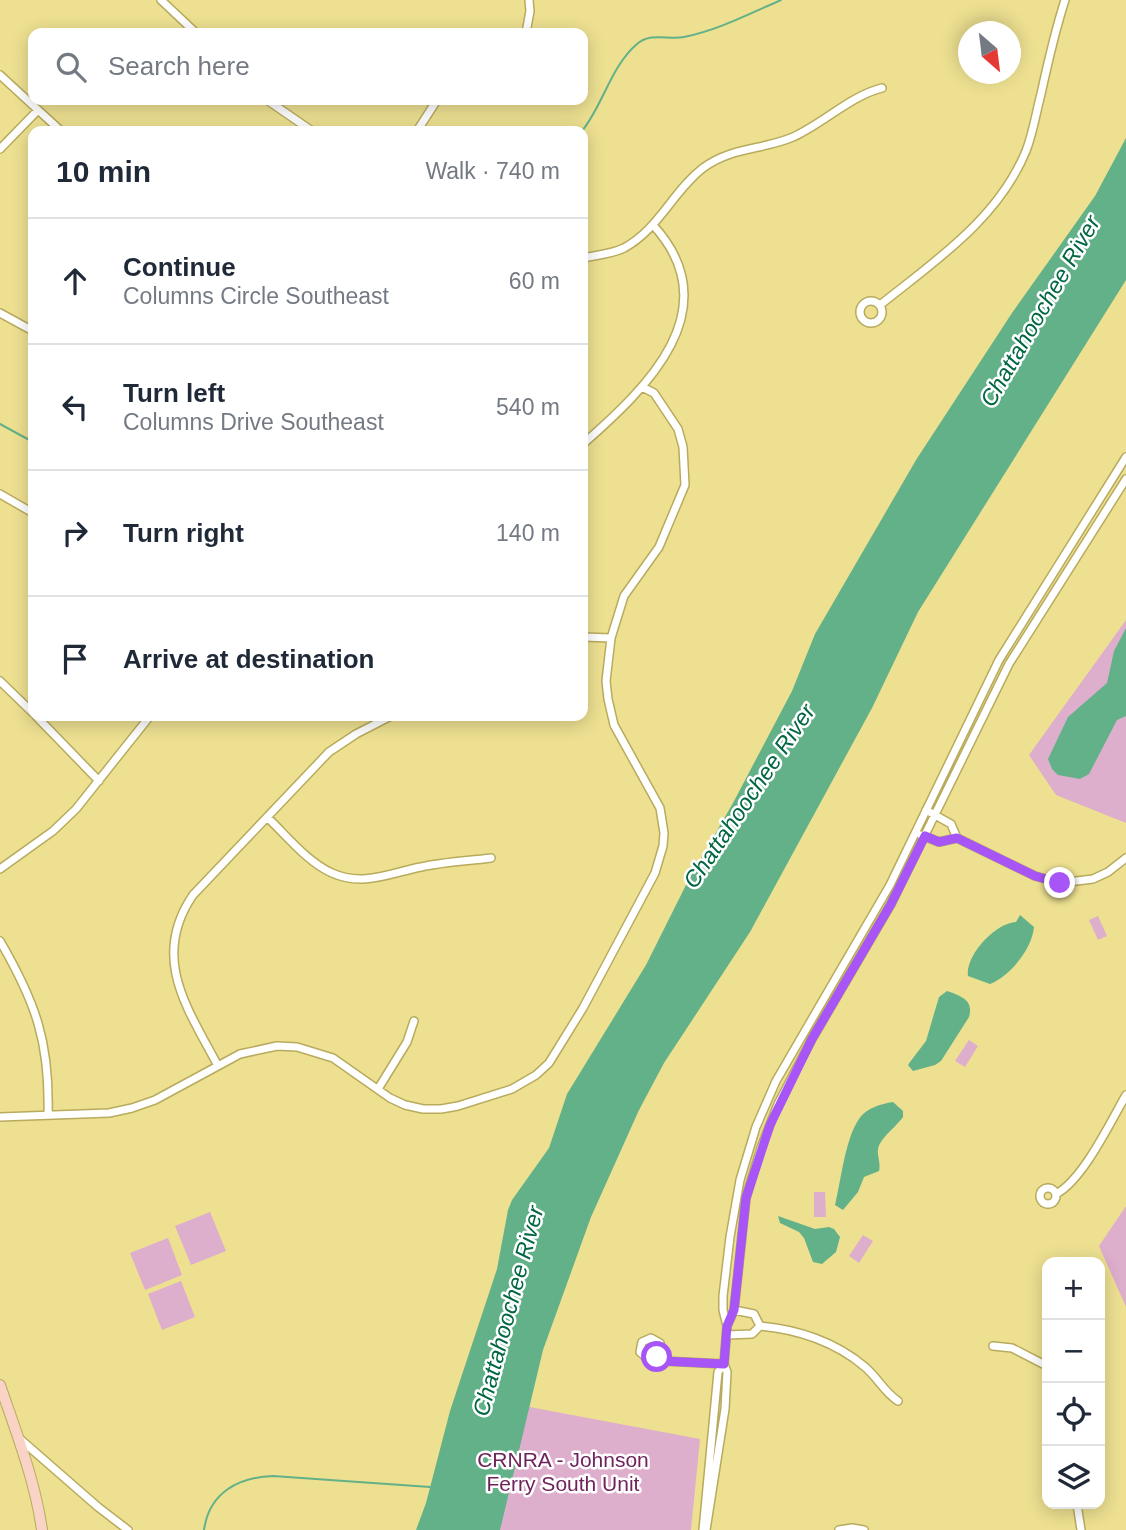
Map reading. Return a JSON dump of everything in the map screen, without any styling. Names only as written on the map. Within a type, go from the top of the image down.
[{"type":"street","points":[[161,0],[191,28]]},
{"type":"street","points":[[527,28],[529,0]]},
{"type":"street","points":[[880,305],[962,239],[985,216],[1005,190],[1026,150],[1055,30],[1065,0]]},
{"type":"street","points":[[0,75],[28,101]]},
{"type":"street","points":[[588,257],[622,249],[638,239],[692,178],[714,161],[737,151],[791,138],[866,93],[882,88]]},
{"type":"street","points":[[33,105],[56,126]]},
{"type":"street","points":[[274,105],[305,126]]},
{"type":"street","points":[[419,126],[433,105]]},
{"type":"street","points":[[0,149],[38,110]]},
{"type":"street","points":[[588,439],[642,387],[675,338],[682,321],[685,302],[677,258],[653,225]]},
{"type":"street","points":[[0,313],[28,328]]},
{"type":"street","points":[[0,1117],[109,1113],[132,1108],[155,1100],[240,1054],[276,1046],[297,1047],[333,1058],[405,1105],[440,1109],[458,1106],[512,1088],[536,1075],[559,1049],[654,873],[663,846],[663,819],[656,797],[621,739],[611,715],[606,681],[611,638],[624,596],[659,547],[685,485],[683,447],[678,429],[654,393],[642,387]]},
{"type":"street","points":[[727,1330],[723,1310],[730,1237],[740,1180],[756,1127],[776,1081],[886,893],[1010,639],[1126,457]]},
{"type":"street","points":[[705,1530],[718,1372],[724,1364],[727,1330],[734,1310],[746,1198],[770,1125],[812,1039],[891,904],[1009,664],[1126,480]]},
{"type":"street","points":[[0,495],[28,510]]},
{"type":"street","points":[[588,637],[611,638]]},
{"type":"street","points":[[0,681],[28,709]]},
{"type":"street","points":[[40,721],[99,780]]},
{"type":"street","points":[[0,869],[59,826],[146,721]]},
{"type":"street","points":[[218,1066],[178,987],[173,962],[182,914],[193,895],[329,752],[381,721]]},
{"type":"street","points":[[926,810],[951,824],[957,838]]},
{"type":"street","points":[[267,817],[318,865],[348,878],[374,879],[423,866],[491,858]]},
{"type":"street","points":[[916,832],[939,842],[957,838],[1035,876],[1060,883],[1093,879],[1124,864]]},
{"type":"street","points":[[0,941],[22,979],[42,1035],[49,1085],[48,1115]]},
{"type":"street","points":[[378,1089],[407,1042],[414,1021]]},
{"type":"street","points":[[1056,1194],[1063,1190],[1086,1163],[1126,1095]]},
{"type":"street","points":[[734,1310],[754,1314],[760,1326]]},
{"type":"street","points":[[727,1330],[752,1334],[760,1326]]},
{"type":"street","points":[[760,1326],[801,1334],[842,1350],[866,1368],[884,1391],[898,1401]]},
{"type":"street","points":[[993,1346],[1012,1348],[1042,1363]]},
{"type":"street","points":[[657,1357],[663,1361],[724,1364]]},
{"type":"street","points":[[0,1385],[39,1507],[42,1530]]},
{"type":"street","points":[[16,1432],[30,1449],[128,1530]]},
{"type":"street","points":[[1078,1509],[1081,1530]]},
{"type":"street","points":[[839,1530],[864,1530]]},
{"type":"green space","points":[[1126,620],[1126,823],[1056,795],[1029,755]]},
{"type":"green space","points":[[1098,916],[1107,936],[1098,940],[1089,920]]},
{"type":"green space","points":[[969,1040],[978,1046],[965,1067],[955,1061]]},
{"type":"green space","points":[[814,1192],[825,1192],[826,1217],[814,1217]]},
{"type":"green space","points":[[1126,1206],[1126,1307],[1105,1257],[1099,1246]]},
{"type":"green space","points":[[210,1212],[226,1251],[191,1265],[175,1226]]},
{"type":"green space","points":[[863,1235],[873,1241],[859,1263],[849,1256]]},
{"type":"green space","points":[[168,1238],[182,1275],[145,1290],[130,1253]]},
{"type":"green space","points":[[181,1281],[195,1317],[162,1330],[148,1294]]},
{"type":"green space","name":"CRNRA - Johnson Ferry South Unit","points":[[524,1406],[700,1439],[691,1530],[484,1530]]},
{"type":"water","name":"Chattahoochee River","points":[[1126,138],[1126,280],[918,612],[872,708],[750,932],[664,1063],[639,1110],[591,1217],[543,1350],[500,1530],[416,1530],[426,1503],[450,1411],[497,1269],[512,1200],[549,1148],[567,1094],[646,965],[688,881],[792,691],[815,634],[916,460],[1012,313],[1095,196]]},
{"type":"water","points":[[1126,628],[1126,716],[1117,720],[1089,774],[1080,779],[1058,775],[1048,759],[1068,717],[1107,683],[1114,651]]},
{"type":"water","points":[[1020,915],[1034,927],[1029,944],[1019,961],[1005,975],[990,984],[968,976],[968,968],[976,950],[991,934],[1016,922]]},
{"type":"water","points":[[947,991],[968,1003],[969,1017],[941,1061],[913,1071],[908,1065],[926,1041],[939,997]]},
{"type":"water","points":[[893,1102],[903,1111],[903,1117],[879,1145],[879,1171],[864,1177],[858,1192],[843,1210],[835,1205],[854,1127],[870,1109]]},
{"type":"water","points":[[778,1216],[815,1229],[834,1229],[840,1237],[836,1252],[822,1264],[813,1262],[804,1238],[799,1232],[780,1223]]},
{"type":"waterway","points":[[586,126],[620,63],[642,40],[697,34],[781,0]]},
{"type":"waterway","points":[[0,424],[28,439]]},
{"type":"waterway","points":[[204,1530],[207,1517],[219,1497],[237,1484],[260,1477],[430,1487]]},
{"type":"route","points":[[657,1357],[663,1361],[724,1364],[727,1326],[734,1310],[746,1198],[761,1148],[789,1082],[905,879],[925,836],[939,842],[957,838],[1035,876],[1060,883]]}]
